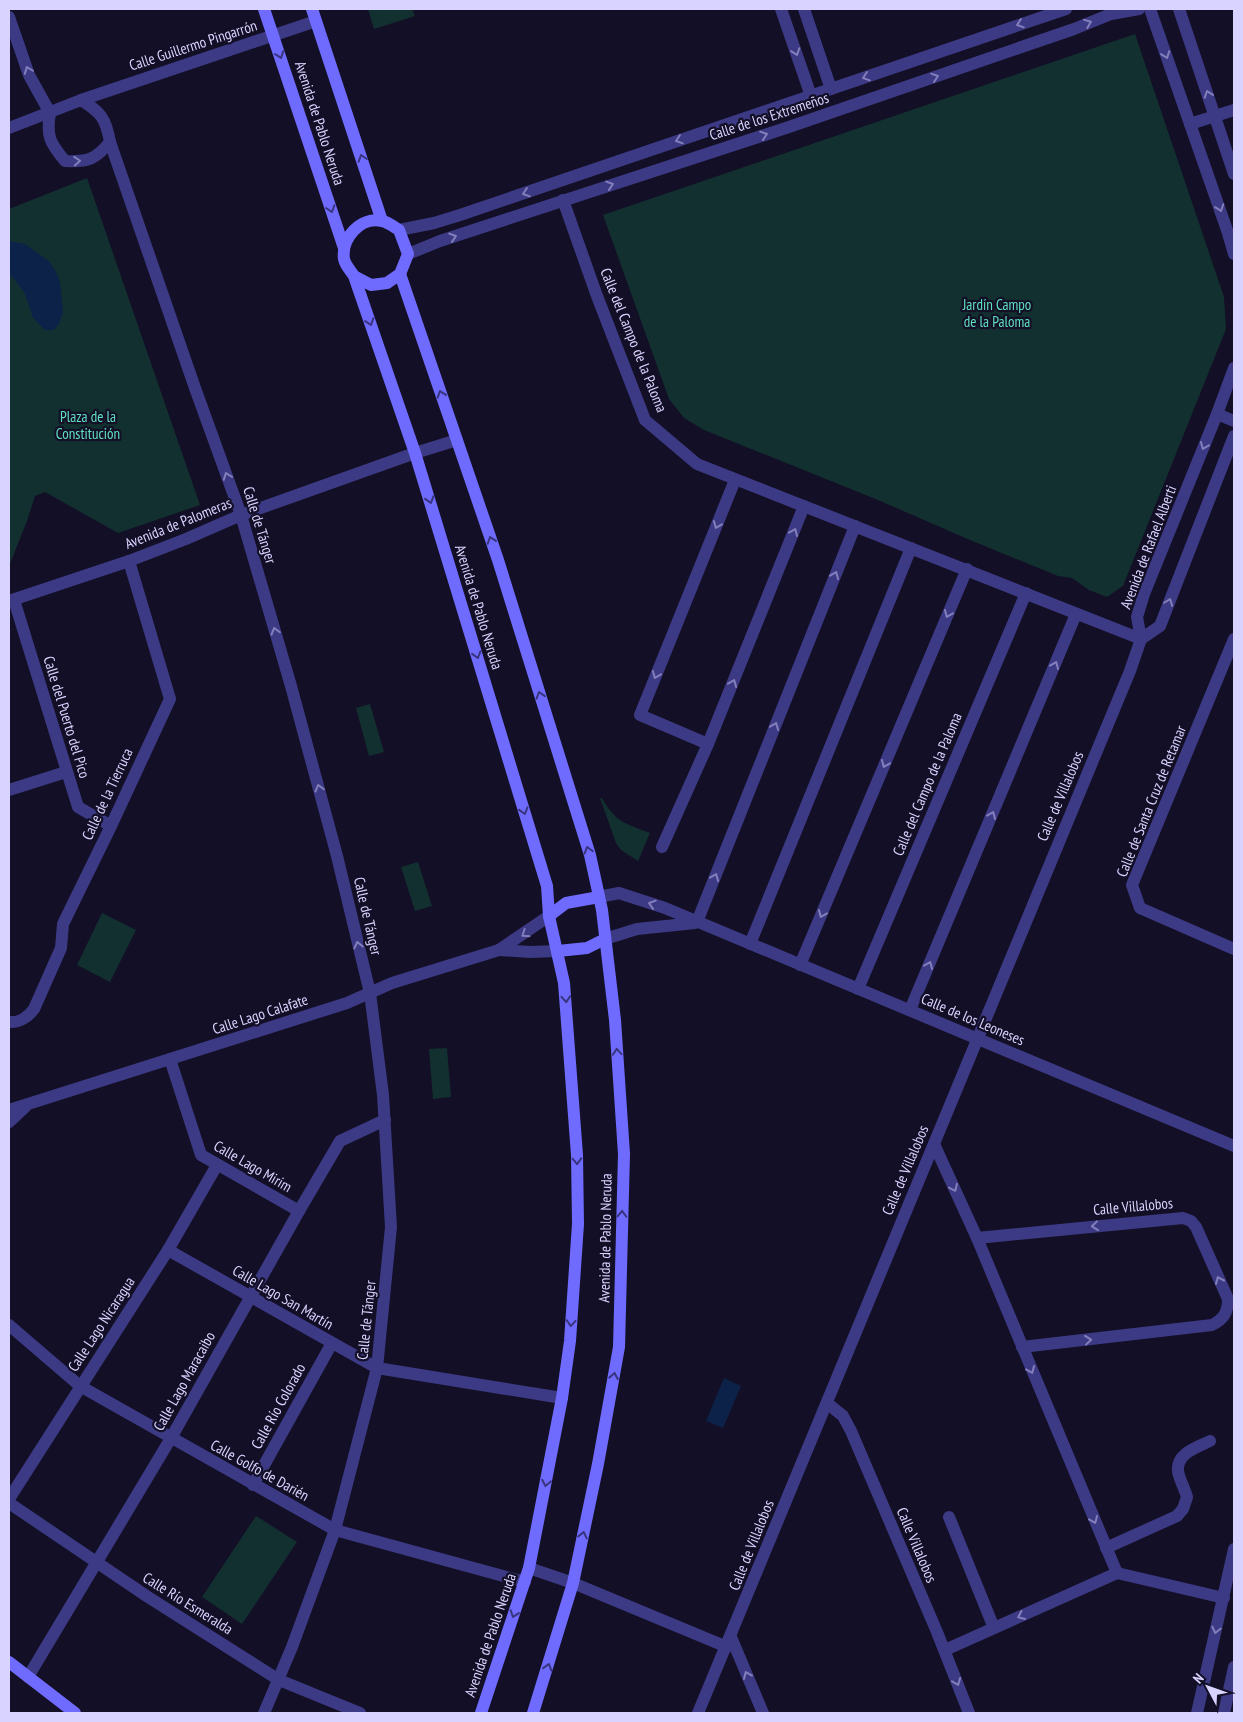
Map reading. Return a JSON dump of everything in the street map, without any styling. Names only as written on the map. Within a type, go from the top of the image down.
[{"type":"main road","name":"Avenida de Pablo Neruda","points":[[264,9],[344,248]]},
{"type":"main road","name":"Avenida de Pablo Neruda","points":[[314,15],[382,221]]},
{"type":"main road","points":[[370,221],[382,221],[399,230],[408,254],[400,274],[387,283],[371,285],[354,276],[344,261],[344,248],[354,229],[370,221]]},
{"type":"main road","name":"Avenida de Pablo Neruda","points":[[400,274],[498,560],[584,836],[599,898],[615,1020],[624,1154],[619,1347],[598,1464],[573,1583],[534,1713]]},
{"type":"main road","name":"Avenida de Pablo Neruda","points":[[354,276],[415,453],[547,886],[549,916],[564,983],[577,1155],[578,1224],[570,1342],[562,1398],[530,1568],[480,1713]]},
{"type":"main road","points":[[549,916],[566,902],[599,898]]},
{"type":"main road","points":[[558,951],[587,948],[605,939]]},
{"type":"main road","points":[[9,1662],[75,1713]]},
{"type":"street","points":[[781,9],[811,96]]},
{"type":"street","points":[[804,9],[831,89]]},
{"type":"street","name":"Calle de los Extremeños","points":[[399,230],[451,218],[1066,9]]},
{"type":"street","name":"Calle de los Extremeños","points":[[408,254],[440,241],[563,200],[786,128],[1074,29],[1111,14],[1140,9]]},
{"type":"street","points":[[1150,9],[1234,254]]},
{"type":"street","points":[[1179,9],[1234,174]]},
{"type":"street","name":"Calle Guillermo Pingarrón","points":[[9,128],[81,100],[273,36],[314,15]]},
{"type":"street","points":[[9,17],[29,75],[50,113],[48,127],[52,145],[64,161],[80,162],[98,156],[110,142],[107,124],[95,108],[81,100]]},
{"type":"street","points":[[1190,124],[1234,110]]},
{"type":"street","name":"Calle de Tánger","points":[[110,142],[241,515],[338,856],[370,993],[383,1095],[391,1227],[377,1368],[335,1530],[279,1680],[264,1713]]},
{"type":"street","name":"Calle del Campo de la Paloma","points":[[563,200],[597,296],[645,420],[696,464],[1026,592],[1141,639]]},
{"type":"street","name":"Avenida de Rafael Alberti","points":[[1141,639],[1137,617],[1144,594],[1218,414],[1234,368]]},
{"type":"street","points":[[1218,414],[1234,421]]},
{"type":"street","points":[[1141,639],[1160,626],[1234,436]]},
{"type":"street","name":"Avenida de Palomeras","points":[[11,600],[128,561],[241,515],[457,440]]},
{"type":"street","points":[[708,744],[640,715],[735,480]]},
{"type":"street","points":[[662,847],[708,744],[804,506]]},
{"type":"street","points":[[697,922],[855,526]]},
{"type":"street","points":[[750,944],[910,548]]},
{"type":"street","name":"Calle de la Tierruca","points":[[9,1022],[22,1020],[30,1015],[34,1009],[62,948],[63,924],[170,699],[128,561]]},
{"type":"street","points":[[800,965],[967,569]]},
{"type":"street","name":"Calle del Campo de la Paloma","points":[[858,989],[1026,592]]},
{"type":"street","name":"Calle del Puerto del Pico","points":[[11,600],[78,807],[111,826]]},
{"type":"street","points":[[910,1010],[1076,614]]},
{"type":"street","name":"Calle de Villalobos","points":[[698,1713],[1130,671],[1141,639]]},
{"type":"street","name":"Calle de Santa Cruz de Retamar","points":[[1234,639],[1132,885],[1140,908],[1234,949]]},
{"type":"street","points":[[9,790],[66,772]]},
{"type":"street","name":"Calle de los Leoneses","points":[[599,898],[619,893],[665,908],[1234,1146]]},
{"type":"street","name":"Calle Lago Calafate","points":[[9,1110],[347,1003],[392,983],[499,950],[549,916]]},
{"type":"street","name":"Calle de los Leoneses","points":[[605,939],[637,929],[697,922]]},
{"type":"street","name":"Calle Lago Calafate","points":[[499,950],[558,951]]},
{"type":"street","name":"Calle Lago Mirim","points":[[170,1059],[200,1155],[298,1211]]},
{"type":"street","name":"Calle Lago Calafate","points":[[9,1122],[28,1104]]},
{"type":"street","name":"Calle Lago Maracaibo","points":[[28,1677],[171,1438],[298,1211],[340,1141],[384,1120]]},
{"type":"street","points":[[934,1144],[977,1238],[1116,1574]]},
{"type":"street","name":"Calle Lago Nicaragua","points":[[9,1499],[168,1250],[217,1165]]},
{"type":"street","name":"Calle Villalobos","points":[[977,1238],[1183,1218],[1191,1221],[1196,1227],[1228,1298],[1228,1310],[1220,1321],[1212,1325],[1022,1347]]},
{"type":"street","name":"Calle Lago San Martín","points":[[168,1250],[377,1368],[562,1398]]},
{"type":"street","name":"Calle Golfo de Darién","points":[[9,1325],[80,1386],[335,1530],[525,1582]]},
{"type":"street","name":"Calle Río Colorado","points":[[253,1485],[332,1343]]},
{"type":"street","name":"Calle Villalobos","points":[[827,1403],[843,1416],[850,1431],[945,1650],[969,1713]]},
{"type":"street","points":[[1106,1548],[1177,1516],[1183,1509],[1187,1497],[1178,1471],[1180,1459],[1186,1453],[1210,1441]]},
{"type":"street","name":"Calle Río Esmeralda","points":[[9,1503],[95,1563],[279,1680],[360,1713]]},
{"type":"street","points":[[949,1517],[994,1628]]},
{"type":"street","points":[[1198,1713],[1234,1549]]},
{"type":"street","name":"Avenida de Pablo Neruda","points":[[530,1568],[573,1583]]},
{"type":"street","points":[[945,1650],[1116,1574],[1224,1598]]},
{"type":"street","points":[[573,1583],[729,1642],[763,1713]]},
{"type":"street","points":[[1224,1713],[1234,1667]]},
{"type":"green space","points":[[368,9],[412,9],[415,16],[374,29]]},
{"type":"green space","name":"Jardín Campo de la Paloma","points":[[1135,34],[1224,297],[1226,329],[1123,586],[1107,597],[1089,590],[1072,578],[1058,576],[970,540],[878,500],[704,430],[684,418],[669,399],[603,215]]},
{"type":"green space","name":"Plaza de la Constitución","points":[[87,178],[200,505],[118,533],[45,492],[35,496],[9,566],[9,209]]},
{"type":"green space","points":[[370,704],[384,752],[369,756],[356,708]]},
{"type":"green space","points":[[600,798],[602,798],[612,813],[622,821],[650,833],[638,861],[621,850],[616,843]]},
{"type":"green space","points":[[418,862],[432,906],[415,911],[401,867]]},
{"type":"green space","points":[[102,913],[136,930],[110,982],[77,965]]},
{"type":"green space","points":[[447,1048],[451,1097],[433,1099],[429,1049]]},
{"type":"green space","points":[[256,1516],[297,1542],[242,1624],[202,1597]]},
{"type":"water","points":[[9,241],[25,244],[49,261],[56,272],[60,282],[63,312],[59,324],[54,330],[45,330],[33,318],[25,294],[9,274]]},
{"type":"water","points":[[724,1378],[741,1386],[723,1428],[706,1421]]}]
